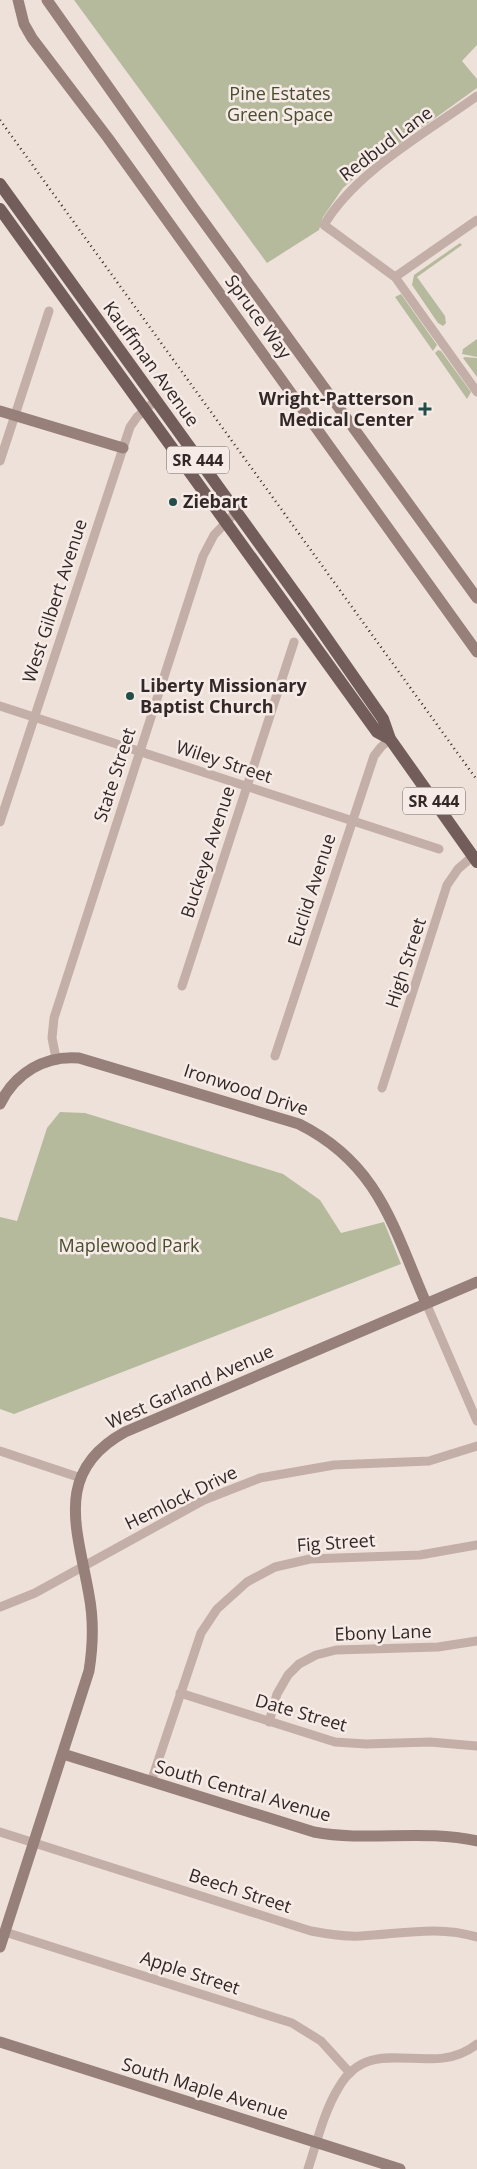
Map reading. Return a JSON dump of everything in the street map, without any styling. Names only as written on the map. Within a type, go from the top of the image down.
[{"type":"main road","name":"Kauffman Avenue","points":[[0,184],[306,607],[383,720],[390,739],[475,859]]},
{"type":"main road","name":"Kauffman Avenue","points":[[0,209],[377,732],[390,739]]},
{"type":"street","name":"Spruce Way","points":[[18,0],[21,15],[32,38],[108,138],[477,652]]},
{"type":"street","name":"Spruce Way","points":[[47,0],[193,207],[477,598]]},
{"type":"street","name":"Redbud Lane","points":[[395,277],[324,225],[338,204],[360,181],[477,96]]},
{"type":"street","points":[[477,220],[395,277],[477,392]]},
{"type":"street","points":[[0,461],[49,311]]},
{"type":"street","name":"West Gilbert Avenue","points":[[0,822],[130,427],[144,410],[156,400]]},
{"type":"street","points":[[0,411],[123,448]]},
{"type":"street","name":"State Street","points":[[56,1058],[52,1038],[54,1018],[203,556],[214,535],[236,512]]},
{"type":"street","name":"Buckeye Avenue","points":[[182,986],[294,642]]},
{"type":"street","name":"Wiley Street","points":[[0,706],[439,849]]},
{"type":"street","name":"Euclid Avenue","points":[[275,1056],[374,756],[390,739]]},
{"type":"street","name":"High Street","points":[[382,1088],[447,885],[458,869],[475,859]]},
{"type":"street","name":"Ironwood Drive","points":[[0,1104],[8,1090],[24,1073],[37,1065],[56,1058],[79,1058],[286,1119],[322,1136],[348,1156],[374,1187],[477,1421]]},
{"type":"street","name":"West Garland Avenue","points":[[0,1947],[85,1688],[91,1655],[91,1606],[74,1515],[75,1496],[81,1478],[100,1451],[125,1432],[477,1282]]},
{"type":"street","name":"Hemlock Drive","points":[[0,1607],[35,1593],[204,1500],[260,1478],[325,1466],[429,1461],[477,1446]]},
{"type":"street","points":[[0,1452],[81,1478]]},
{"type":"street","name":"Fig Street","points":[[151,1782],[195,1646],[207,1622],[233,1592],[261,1573],[310,1558],[420,1556],[477,1545]]},
{"type":"street","name":"Ebony Lane","points":[[269,1722],[277,1694],[288,1675],[299,1664],[316,1655],[336,1650],[438,1648],[477,1641]]},
{"type":"street","name":"Date Street","points":[[180,1693],[269,1722],[344,1743],[430,1742],[477,1746]]},
{"type":"street","name":"South Central Avenue","points":[[63,1754],[288,1826],[321,1834],[347,1837],[442,1836],[477,1841]]},
{"type":"street","name":"Beech Street","points":[[0,1832],[311,1931],[358,1936],[431,1930],[457,1932],[477,1937]]},
{"type":"street","name":"Apple Street","points":[[5,1932],[292,2023],[321,2041],[350,2073]]},
{"type":"street","name":"South Maple Avenue","points":[[0,2042],[400,2169]]},
{"type":"street","points":[[308,2169],[336,2093],[350,2073],[363,2063],[378,2058],[439,2060],[457,2056],[477,2044]]},
{"type":"green space","name":"Pine Estates Green Space","points":[[74,0],[477,0],[477,45],[462,61],[477,79],[477,88],[367,167],[343,188],[323,217],[319,230],[267,263]]},
{"type":"green space","points":[[460,243],[462,245],[417,277],[445,316],[446,323],[443,326],[438,323],[412,285],[414,275]]},
{"type":"green space","points":[[401,294],[437,345],[433,351],[395,297]]},
{"type":"green space","points":[[477,339],[477,357],[462,354],[463,349]]},
{"type":"green space","points":[[438,350],[441,351],[471,392],[467,399],[435,353]]},
{"type":"green space","points":[[463,358],[477,358],[477,377]]},
{"type":"green space","name":"Maplewood Park","points":[[60,1112],[85,1113],[283,1174],[320,1200],[341,1233],[384,1222],[401,1264],[14,1414],[0,1409],[0,1217],[17,1221],[47,1128]]},
{"type":"railway","points":[[0,120],[477,780]]},
{"type":"place","name":"Wright-Patterson Medical Center","points":[[425,409]]},
{"type":"place","name":"Ziebart","points":[[173,502]]},
{"type":"place","name":"Liberty Missionary Baptist Church","points":[[130,696]]}]
